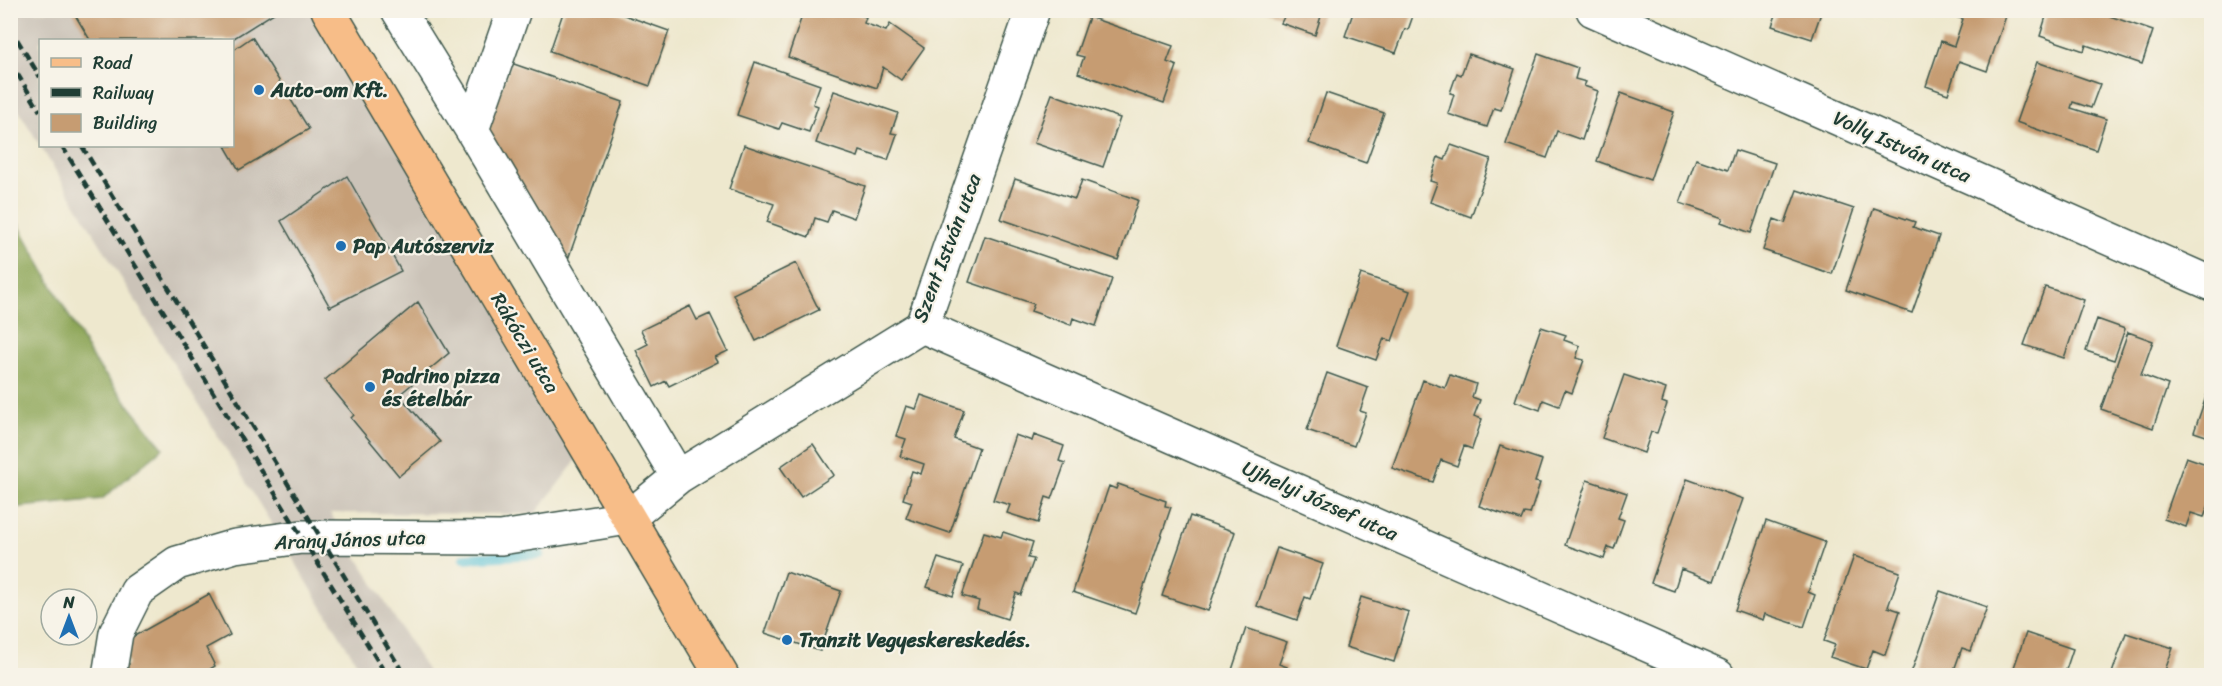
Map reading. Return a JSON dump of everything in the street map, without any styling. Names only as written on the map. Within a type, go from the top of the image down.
[{"type":"main road","name":"Rákóczi utca","points":[[328,10],[723,675]]},
{"type":"street","points":[[398,10],[678,477]]},
{"type":"street","points":[[472,130],[514,10]]},
{"type":"street","name":"Szent István utca","points":[[628,518],[678,477],[922,326],[1033,10]]},
{"type":"street","name":"Volly István utca","points":[[1593,10],[2211,284]]},
{"type":"street","name":"Ujhelyi József utca","points":[[922,326],[1718,675]]},
{"type":"street","name":"Arany János utca","points":[[108,675],[116,633],[137,591],[177,563],[235,546],[302,537],[501,538],[628,518]]},
{"type":"shaded area","points":[[11,11],[315,11],[582,453],[535,514],[330,513],[430,675],[364,675],[41,147],[234,147],[234,39],[39,39],[39,143],[11,98]]},
{"type":"green space","points":[[10,209],[94,361],[163,448],[102,499],[11,508]]},
{"type":"building","points":[[72,10],[273,10],[274,13],[233,39],[89,39]]},
{"type":"building","points":[[564,10],[610,10],[669,31],[650,86],[550,51]]},
{"type":"building","points":[[804,10],[846,10],[866,17],[864,23],[886,31],[890,24],[924,48],[901,80],[883,67],[877,88],[788,57]]},
{"type":"building","points":[[1323,10],[1315,35],[1281,23],[1284,17],[1266,11]]},
{"type":"building","points":[[1354,10],[1415,10],[1396,53],[1345,36]]},
{"type":"building","points":[[1773,10],[1822,10],[1812,39],[1772,26],[1777,12]]},
{"type":"building","points":[[1954,10],[1991,10],[2006,16],[1987,71],[1959,61],[1948,94],[1926,86],[1941,41],[1954,46],[1963,19],[1952,16]]},
{"type":"building","points":[[2048,10],[2098,10],[2098,12],[2153,31],[2142,64],[2086,45],[2084,51],[2040,36]]},
{"type":"building","points":[[1089,17],[1173,46],[1167,62],[1177,66],[1164,103],[1078,73],[1084,57],[1076,55]]},
{"type":"building","name":"Auto-om Kft.","points":[[252,37],[309,129],[239,170],[226,147],[234,147],[234,50]]},
{"type":"building","points":[[1469,54],[1515,69],[1501,110],[1494,108],[1487,127],[1448,114],[1454,94],[1450,93],[1457,73],[1461,75]]},
{"type":"building","points":[[1538,54],[1578,68],[1575,79],[1586,82],[1584,86],[1598,91],[1582,140],[1557,131],[1547,158],[1506,144]]},
{"type":"building","points":[[755,62],[820,85],[813,104],[818,106],[809,132],[782,123],[779,129],[737,115]]},
{"type":"building","points":[[2037,62],[2100,84],[2091,108],[2073,102],[2071,108],[2106,119],[2096,150],[2016,122]]},
{"type":"building","points":[[511,63],[623,102],[565,268],[484,134]]},
{"type":"building","points":[[834,91],[898,113],[891,133],[897,134],[888,160],[860,151],[858,157],[816,143]]},
{"type":"building","points":[[1326,93],[1384,113],[1366,163],[1309,143]]},
{"type":"building","points":[[1621,93],[1674,112],[1650,180],[1597,161]]},
{"type":"building","points":[[1052,94],[1120,118],[1103,167],[1034,143]]},
{"type":"building","points":[[744,145],[865,186],[854,218],[832,210],[827,222],[815,218],[809,237],[767,222],[774,204],[729,189]]},
{"type":"building","points":[[1451,145],[1491,159],[1471,217],[1430,202],[1437,183],[1430,181],[1438,157],[1445,160]]},
{"type":"building","points":[[1735,150],[1775,163],[1751,233],[1721,222],[1723,218],[1680,203],[1696,159],[1728,170]]},
{"type":"building","name":"Pap Autószerviz","points":[[347,176],[401,271],[330,307],[281,221]]},
{"type":"building","points":[[1015,179],[1075,199],[1082,180],[1138,200],[1118,260],[1001,219]]},
{"type":"building","points":[[1797,190],[1854,209],[1832,274],[1763,250],[1774,219],[1785,223]]},
{"type":"building","points":[[1874,208],[1915,222],[1913,227],[1939,236],[1912,313],[1846,290]]},
{"type":"building","points":[[985,236],[1112,279],[1096,326],[1073,318],[1071,325],[1031,311],[1034,304],[969,282]]},
{"type":"building","points":[[796,263],[819,310],[756,341],[733,294]]},
{"type":"building","points":[[1361,274],[1410,291],[1392,341],[1384,338],[1376,360],[1336,346]]},
{"type":"building","points":[[2045,287],[2084,300],[2064,358],[2024,345]]},
{"type":"building","name":"Padrino pizza és ételbár","points":[[418,302],[449,353],[399,395],[440,442],[399,476],[351,418],[354,415],[325,380]]},
{"type":"building","points":[[690,306],[697,320],[710,314],[728,351],[715,357],[718,362],[669,386],[666,381],[654,387],[636,350],[648,344],[641,330]]},
{"type":"building","points":[[2097,319],[2125,329],[2114,360],[2086,351]]},
{"type":"building","points":[[1541,327],[1566,335],[1564,340],[1580,346],[1576,358],[1584,360],[1572,393],[1565,390],[1559,406],[1543,400],[1540,410],[1515,401]]},
{"type":"building","points":[[2128,332],[2153,341],[2141,375],[2168,385],[2153,428],[2101,409]]},
{"type":"building","points":[[1327,373],[1368,388],[1360,411],[1366,413],[1354,446],[1307,430]]},
{"type":"building","points":[[1450,375],[1476,384],[1472,397],[1480,400],[1474,416],[1482,419],[1472,449],[1464,446],[1457,466],[1441,460],[1433,482],[1392,468],[1423,380],[1445,388]]},
{"type":"building","points":[[1624,375],[1666,389],[1662,402],[1667,404],[1657,433],[1651,432],[1644,453],[1602,438]]},
{"type":"building","points":[[2212,382],[2212,438],[2194,432]]},
{"type":"building","points":[[921,395],[964,410],[954,439],[979,448],[950,533],[906,518],[912,502],[903,499],[912,471],[921,474],[924,464],[900,456],[906,439],[896,436],[906,406],[916,409]]},
{"type":"building","points":[[1015,435],[1032,441],[1034,435],[1064,446],[1059,461],[1065,463],[1052,499],[1046,497],[1038,523],[1007,513],[1010,505],[993,500]]},
{"type":"building","points":[[813,444],[834,475],[801,497],[780,467]]},
{"type":"building","points":[[1500,446],[1542,460],[1535,482],[1540,483],[1530,514],[1524,513],[1521,520],[1479,506]]},
{"type":"building","points":[[2186,457],[2212,466],[2212,503],[2210,502],[2204,517],[2191,513],[2186,527],[2164,519]]},
{"type":"building","points":[[1687,479],[1743,499],[1714,581],[1681,569],[1674,591],[1651,583]]},
{"type":"building","points":[[1587,480],[1627,493],[1618,518],[1624,520],[1614,549],[1608,547],[1604,559],[1565,545]]},
{"type":"building","points":[[1118,484],[1166,501],[1165,506],[1171,507],[1135,613],[1073,592],[1109,486],[1116,489]]},
{"type":"building","points":[[1190,516],[1235,532],[1208,611],[1162,596]]},
{"type":"building","points":[[1766,521],[1825,542],[1808,592],[1815,595],[1804,627],[1765,614],[1763,620],[1735,610]]},
{"type":"building","points":[[984,532],[1001,537],[1003,532],[1033,542],[1028,558],[1034,559],[1021,595],[1016,593],[1007,619],[977,609],[979,601],[962,596]]},
{"type":"building","points":[[1277,548],[1323,564],[1310,599],[1305,597],[1297,620],[1257,606]]},
{"type":"building","points":[[1854,556],[1900,572],[1888,607],[1900,611],[1885,655],[1873,650],[1866,669],[1830,657],[1835,645],[1824,641]]},
{"type":"building","points":[[938,558],[963,566],[953,596],[927,587]]},
{"type":"building","points":[[786,572],[841,591],[820,651],[765,633]]},
{"type":"building","points":[[1940,591],[1987,607],[1971,651],[1962,648],[1953,673],[1958,676],[1910,676]]},
{"type":"building","points":[[209,594],[230,635],[206,648],[215,666],[199,676],[123,676],[120,669],[129,664],[125,658],[129,639]]},
{"type":"building","points":[[1361,597],[1409,612],[1394,662],[1346,647]]},
{"type":"building","points":[[1246,628],[1287,642],[1279,664],[1287,667],[1284,676],[1230,676]]},
{"type":"building","points":[[2026,633],[2073,649],[2064,676],[2011,676]]},
{"type":"building","points":[[2126,633],[2173,648],[2163,676],[2111,676]]},
{"type":"waterway","points":[[465,558],[540,554]]},
{"type":"railway","points":[[10,28],[39,75]]},
{"type":"railway","points":[[10,62],[39,109]]},
{"type":"railway","points":[[63,147],[387,676]]},
{"type":"railway","points":[[83,147],[405,676]]},
{"type":"place","name":"Auto-om Kft.","points":[[259,90]]},
{"type":"place","name":"Pap Autószerviz","points":[[341,246]]},
{"type":"place","name":"Padrino pizza és ételbár","points":[[370,387]]},
{"type":"place","name":"Tranzit Vegyeskereskedés.","points":[[787,640]]}]
